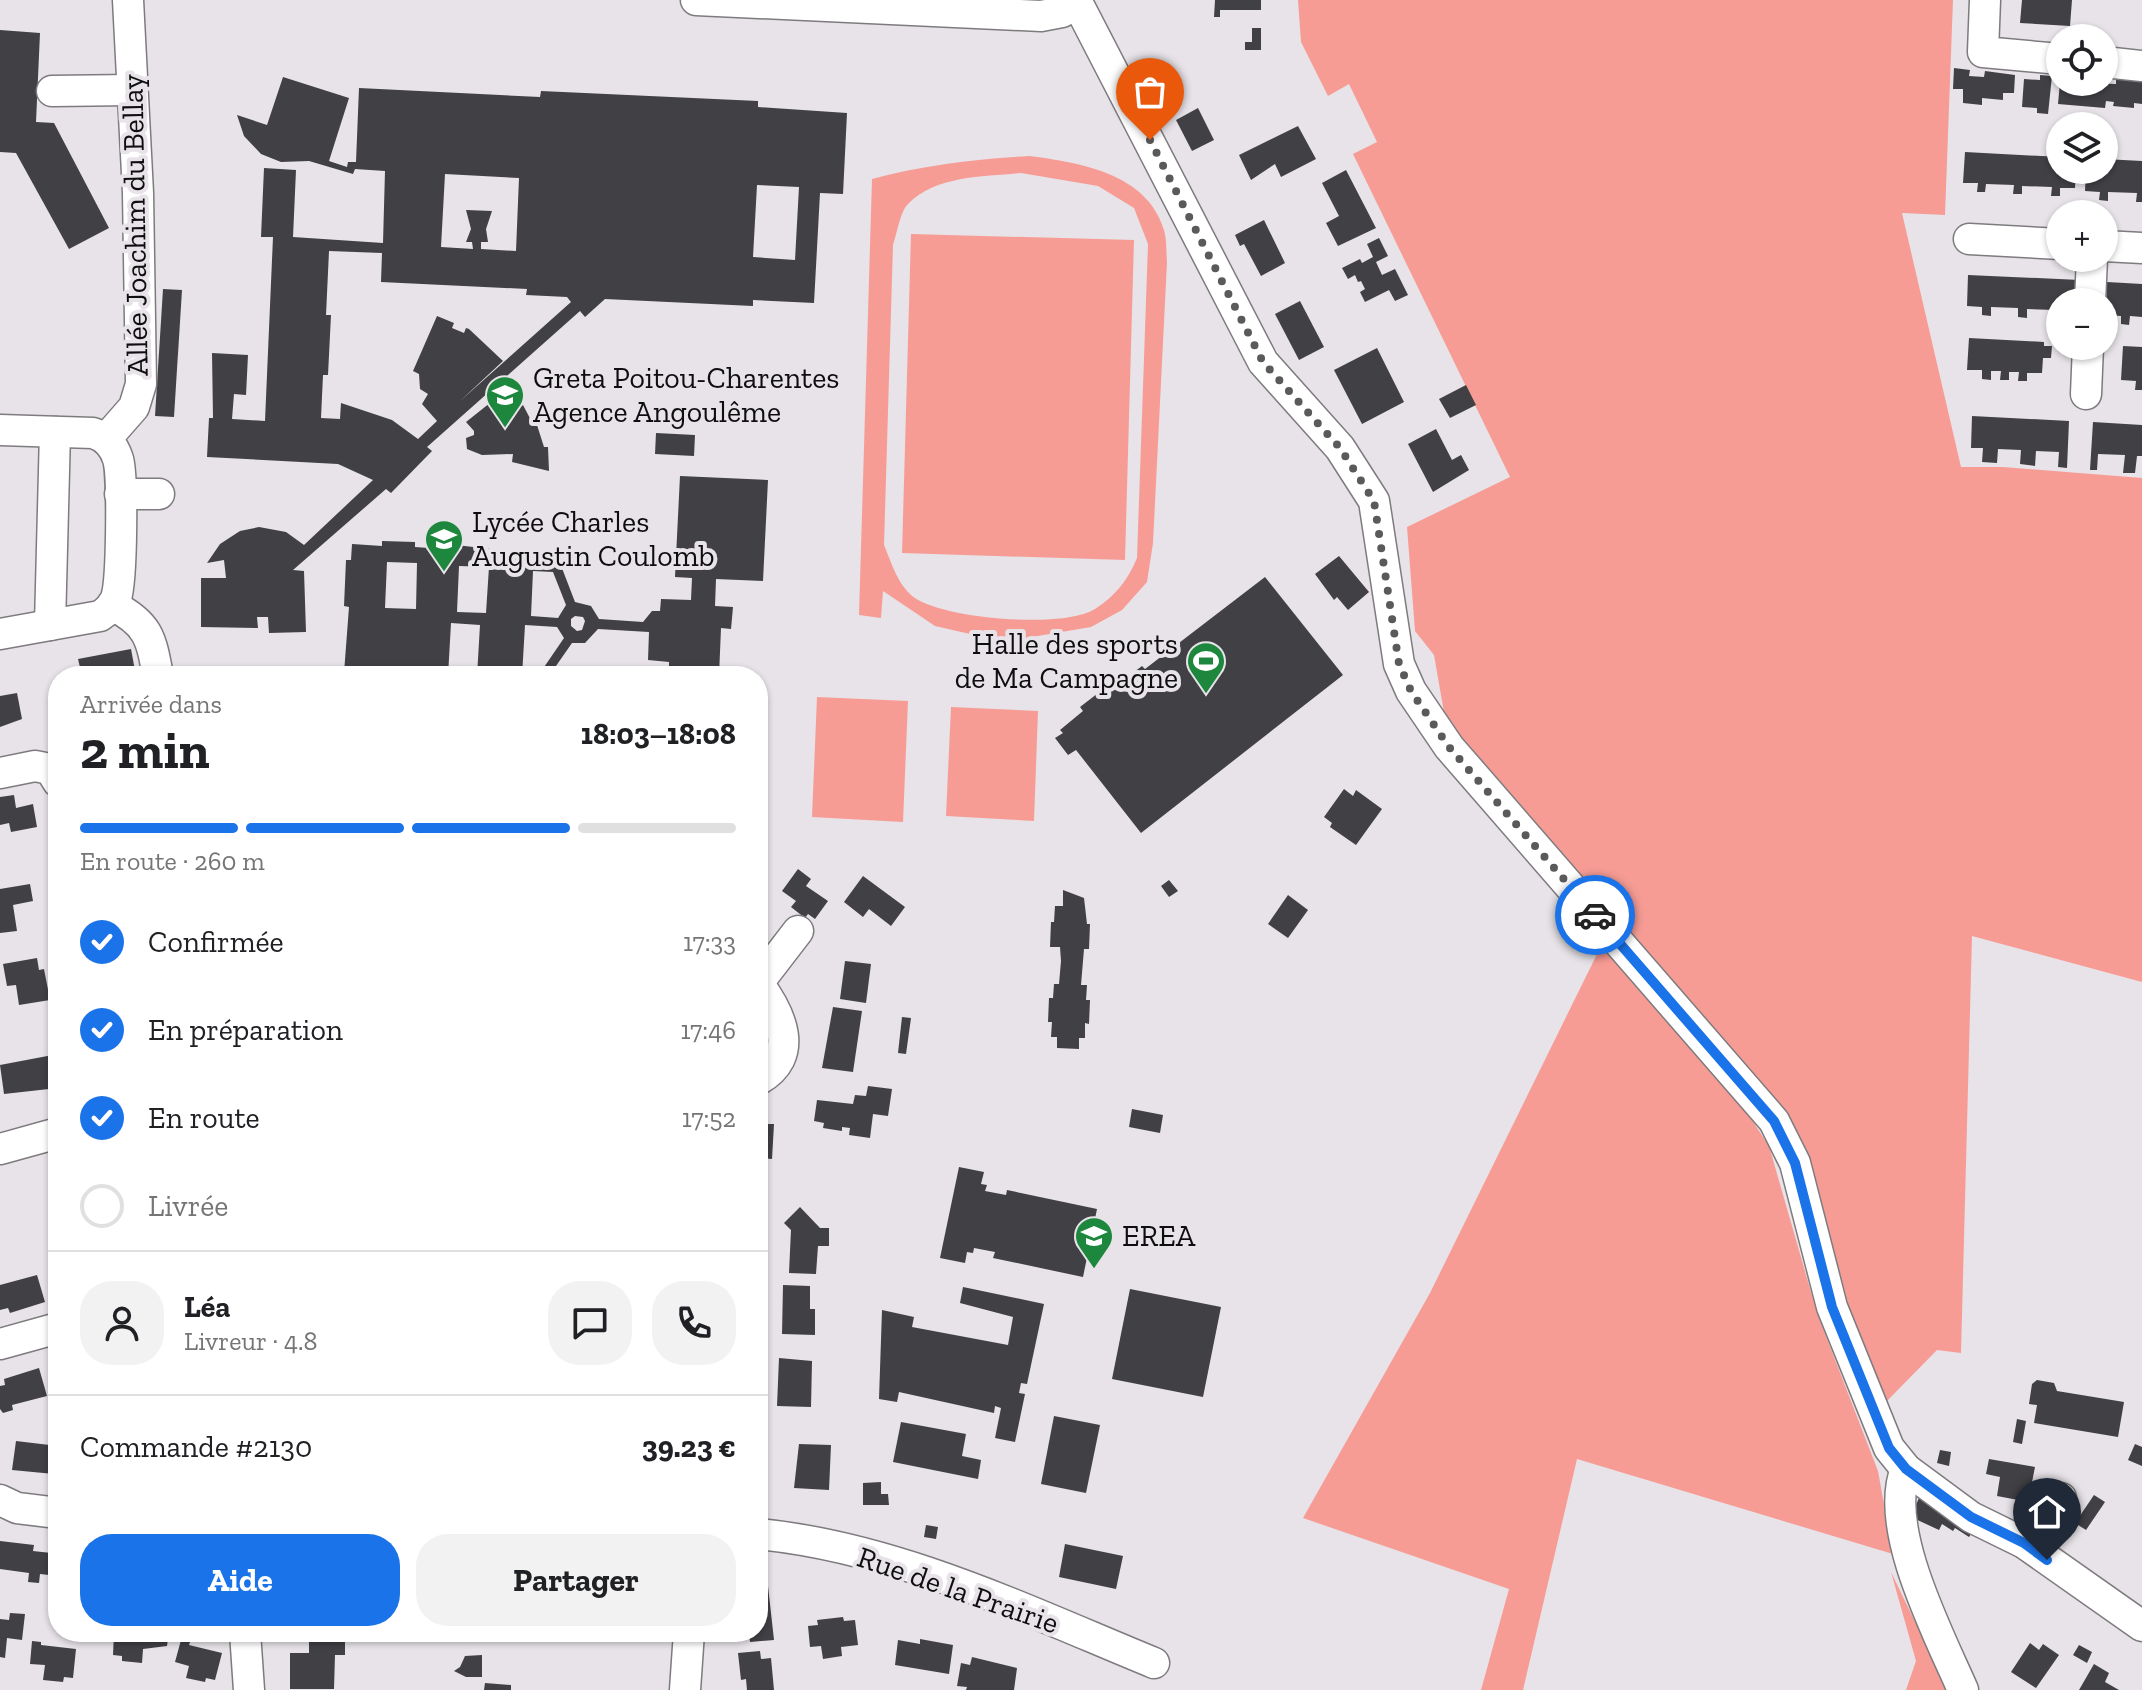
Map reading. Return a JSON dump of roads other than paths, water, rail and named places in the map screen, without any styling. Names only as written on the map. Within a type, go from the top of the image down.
[{"type":"street","name":"Allée Joachim du Bellay","points":[[106,439],[134,407],[141,384],[128,0]]},
{"type":"street","points":[[696,0],[886,5],[1041,16],[1062,12],[1077,1],[1263,362],[1340,448],[1374,501],[1399,664],[1411,691],[1449,747],[1774,1121],[1795,1163],[1832,1307],[1889,1448],[1906,1469],[1971,1517],[2024,1543],[2142,1626]]},
{"type":"street","points":[[1985,0],[1983,52],[2046,58]]},
{"type":"street","points":[[2118,63],[2142,66]]},
{"type":"street","points":[[52,91],[132,90]]},
{"type":"street","points":[[1969,239],[2046,243]]},
{"type":"street","points":[[2118,247],[2142,248]]},
{"type":"street","points":[[2086,394],[2087,360]]},
{"type":"street","points":[[0,430],[93,433],[106,439],[120,464],[119,579],[112,605],[100,616],[0,634]]},
{"type":"street","points":[[50,625],[55,432]]},
{"type":"street","points":[[120,494],[159,494]]},
{"type":"street","points":[[112,605],[141,623],[151,638],[156,666]]},
{"type":"street","points":[[0,773],[35,766],[48,769]]},
{"type":"street","points":[[768,970],[798,931]]},
{"type":"street","points":[[768,997],[778,1011],[783,1032],[781,1054],[768,1075]]},
{"type":"street","points":[[0,1149],[48,1136]]},
{"type":"street","points":[[0,1344],[48,1331]]},
{"type":"street","points":[[1906,1469],[1900,1483],[1906,1555],[1963,1690]]},
{"type":"street","points":[[2024,1543],[2061,1498]]},
{"type":"street","points":[[0,1500],[17,1508],[48,1512]]},
{"type":"street","name":"Rue de la Prairie","points":[[768,1536],[814,1543],[917,1569],[1154,1663]]},
{"type":"street","points":[[246,1642],[249,1690]]},
{"type":"street","points":[[685,1690],[688,1642]]},
{"type":"place","name":"Greta Poitou-Charentes Agence Angoulême","points":[[505,429]]},
{"type":"place","name":"Lycée Charles Augustin Coulomb","points":[[444,573]]},
{"type":"place","name":"Halle des sports de Ma Campagne","points":[[1206,695]]},
{"type":"place","name":"EREA","points":[[1094,1270]]}]
